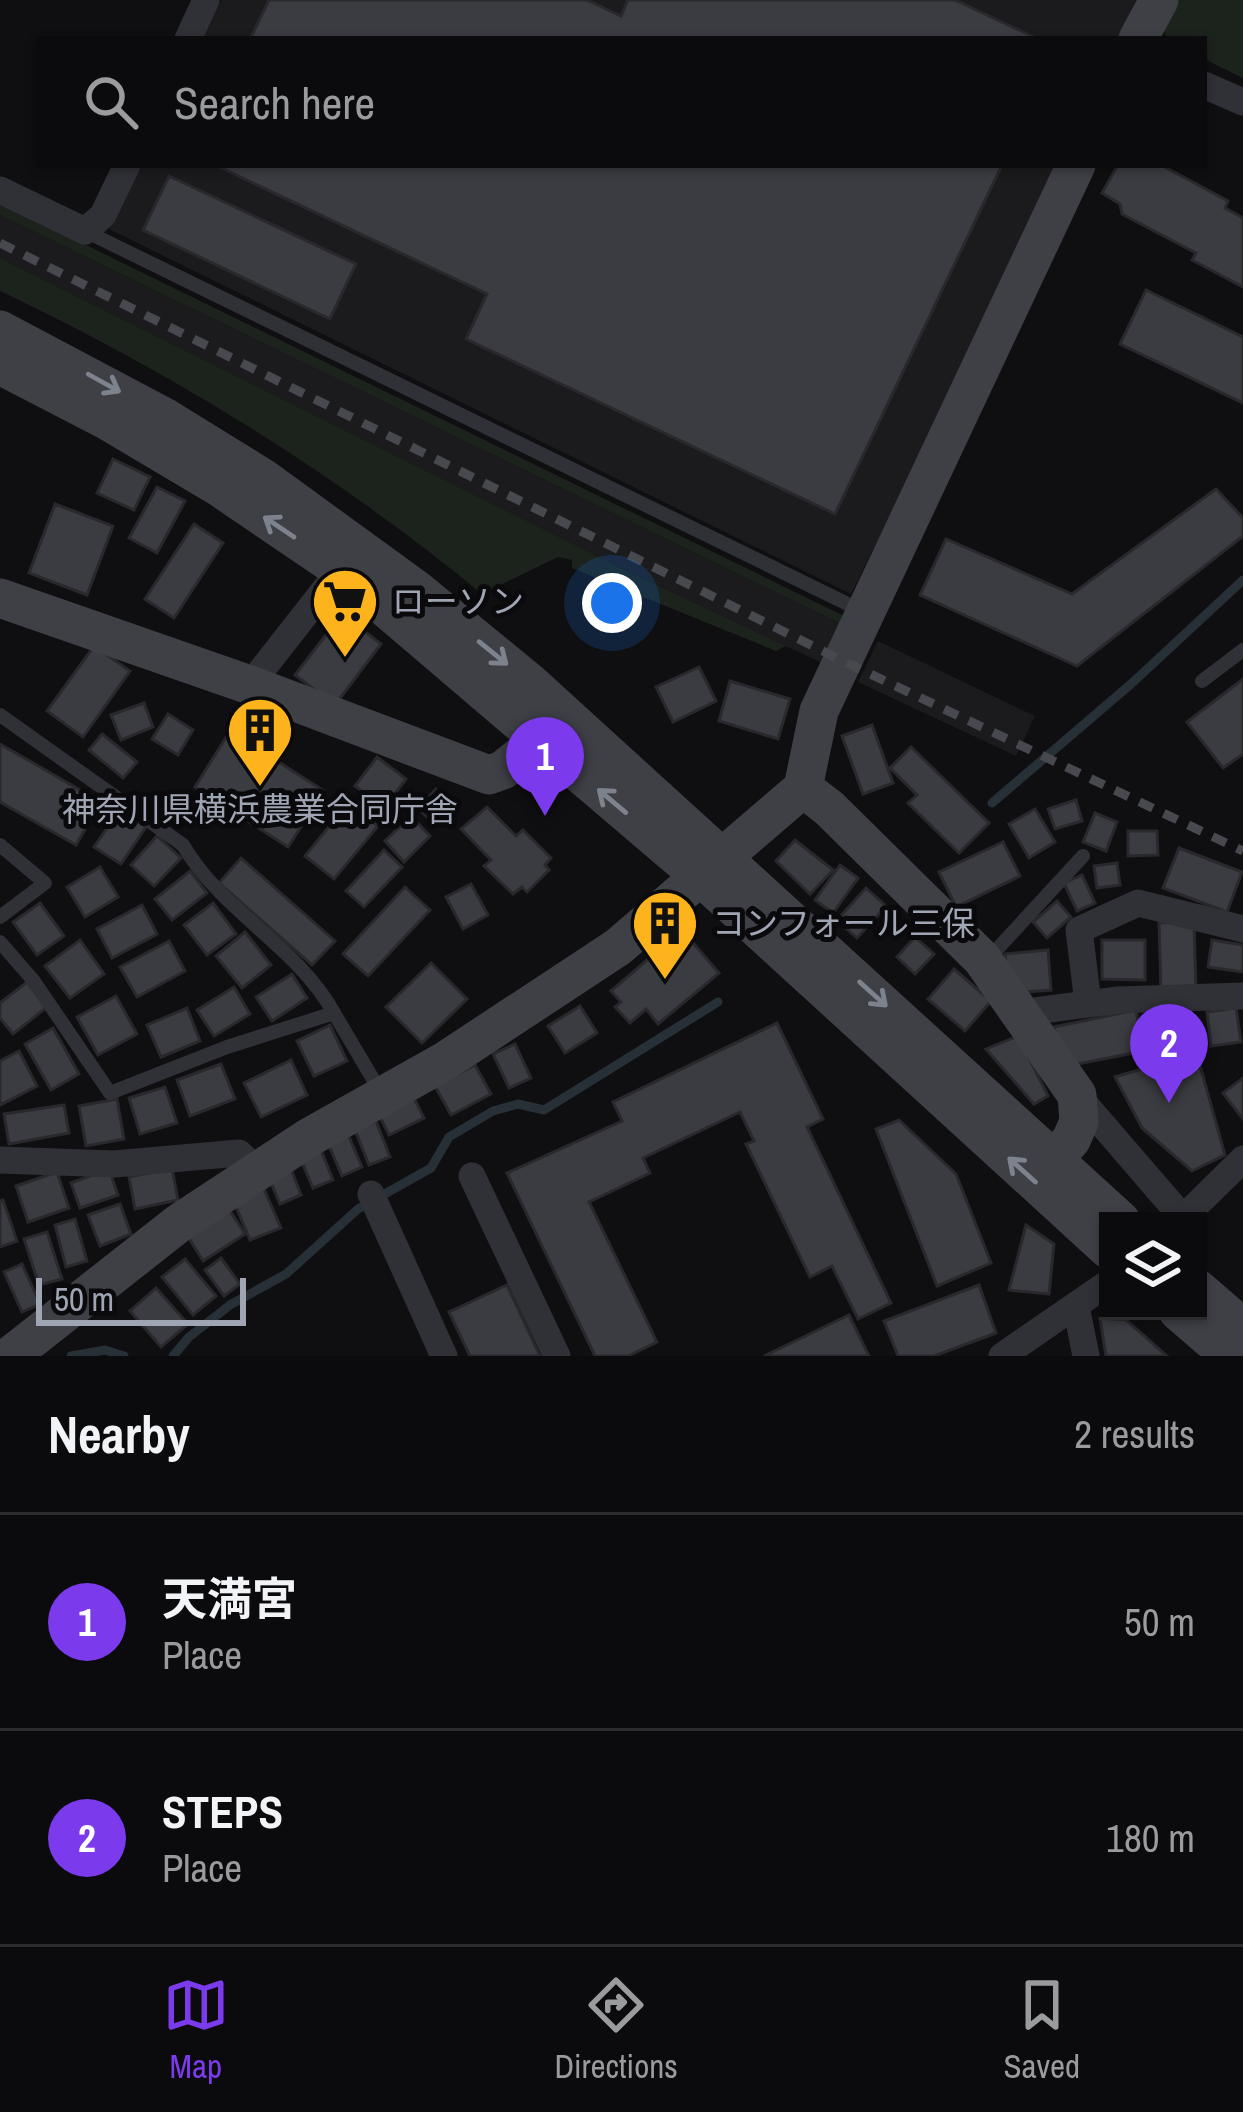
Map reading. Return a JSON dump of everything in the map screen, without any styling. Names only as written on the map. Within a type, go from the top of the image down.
[{"type":"street","points":[[189,36],[206,0]]},
{"type":"street","points":[[1140,36],[1159,0]]},
{"type":"street","points":[[1207,86],[1243,102]]},
{"type":"street","points":[[0,190],[86,231],[103,215],[126,168]]},
{"type":"street","points":[[10,1356],[179,1223],[570,982],[713,868],[803,788],[819,711],[1075,168]]},
{"type":"street","points":[[0,330],[166,418],[263,478],[540,740],[713,868],[1111,1212]]},
{"type":"street","points":[[0,365],[350,558],[529,682],[713,868],[1099,1240]]},
{"type":"street","points":[[250,685],[350,558]]},
{"type":"street","points":[[0,598],[489,775],[503,770],[540,740]]},
{"type":"street","points":[[803,788],[830,808],[983,962],[1077,1095],[1176,1212]]},
{"type":"street","points":[[1088,1004],[1079,930],[1138,903],[1243,929]]},
{"type":"street","points":[[1020,1013],[1088,1004],[1243,996]]},
{"type":"street","points":[[1054,1159],[1079,1122],[1077,1095]]},
{"type":"street","points":[[0,1160],[114,1165],[239,1153],[258,1171]]},
{"type":"street","points":[[1189,1212],[1243,1159]]},
{"type":"street","points":[[472,1176],[557,1356]]},
{"type":"street","points":[[371,1194],[444,1356]]},
{"type":"street","points":[[1002,1356],[1099,1289]]},
{"type":"street","points":[[1207,1297],[1243,1328]]},
{"type":"street","points":[[1076,1306],[1086,1356]]},
{"type":"street","points":[[1188,1320],[1230,1356]]},
{"type":"lane","points":[[86,231],[867,613]]},
{"type":"lane","points":[[1202,681],[1243,650]]},
{"type":"lane","points":[[0,715],[183,844],[224,899],[320,986],[383,1096]]},
{"type":"lane","points":[[0,845],[45,883],[0,917]]},
{"type":"lane","points":[[983,962],[1083,856]]},
{"type":"lane","points":[[0,942],[32,980],[110,1094],[227,1047],[334,1013]]},
{"type":"shaded area","points":[[221,0],[1145,0],[1127,36],[203,36]]},
{"type":"shaded area","points":[[1179,0],[1243,0],[1243,78],[1207,60],[1207,36],[1165,36],[1164,29]]},
{"type":"shaded area","points":[[139,168],[1063,168],[851,594],[109,229]]},
{"type":"shaded area","points":[[0,203],[846,617],[841,624],[0,215]]},
{"type":"shaded area","points":[[0,215],[841,624],[824,664],[0,258]]},
{"type":"shaded area","points":[[0,258],[786,646],[776,651],[572,568],[572,560],[558,557],[482,594],[369,507],[250,428],[127,356],[0,291]]},
{"type":"shaded area","points":[[878,641],[1035,716],[1016,756],[858,682]]},
{"type":"building","points":[[269,0],[587,0],[621,16],[628,0],[955,0],[1032,36],[251,36]]},
{"type":"building","points":[[221,168],[1001,168],[835,514],[466,339],[487,294]]},
{"type":"building","points":[[1116,168],[1167,168],[1228,201],[1225,208],[1243,218],[1243,287],[1192,260],[1196,253],[1122,214],[1120,204],[1102,193]]},
{"type":"building","points":[[169,176],[356,264],[330,319],[143,230]]},
{"type":"building","points":[[1146,290],[1243,337],[1243,403],[1120,344]]},
{"type":"building","points":[[113,459],[150,477],[134,510],[97,493]]},
{"type":"building","points":[[157,487],[185,501],[157,553],[129,538]]},
{"type":"building","points":[[1216,489],[1243,518],[1243,536],[1077,666],[920,595],[946,539],[1072,594]]},
{"type":"building","points":[[55,504],[113,526],[87,595],[29,573]]},
{"type":"building","points":[[194,524],[223,543],[174,618],[145,599]]},
{"type":"building","points":[[342,614],[381,644],[335,705],[295,675]]},
{"type":"building","points":[[94,646],[130,671],[83,737],[47,711]]},
{"type":"building","points":[[699,667],[716,701],[673,722],[656,687]]},
{"type":"building","points":[[1243,679],[1243,754],[1223,768],[1187,722]]},
{"type":"building","points":[[730,681],[790,699],[778,739],[719,721]]},
{"type":"building","points":[[144,703],[153,727],[121,740],[111,715]]},
{"type":"building","points":[[168,714],[193,730],[178,755],[152,739]]},
{"type":"building","points":[[872,725],[893,783],[863,794],[842,736]]},
{"type":"building","name":"神奈川県横浜農業合同庁舎","points":[[230,731],[324,791],[288,847],[195,787]]},
{"type":"building","points":[[102,734],[137,762],[123,778],[89,750]]},
{"type":"building","points":[[0,744],[101,802],[76,845],[0,802]]},
{"type":"building","points":[[911,747],[989,823],[959,853],[908,803],[917,795],[890,768]]},
{"type":"building","points":[[377,757],[406,779],[384,808],[355,786]]},
{"type":"building","points":[[436,789],[451,803],[432,822],[418,808]]},
{"type":"building","points":[[1076,800],[1082,821],[1055,829],[1048,809]]},
{"type":"building","points":[[349,802],[378,826],[334,879],[305,856]]},
{"type":"building","points":[[487,807],[516,836],[523,830],[551,858],[545,865],[549,870],[527,892],[522,887],[513,894],[484,866],[491,860],[461,829]]},
{"type":"building","points":[[120,809],[146,827],[121,864],[94,847]]},
{"type":"building","points":[[1035,809],[1055,842],[1029,858],[1009,824]]},
{"type":"building","points":[[1095,813],[1117,822],[1106,851],[1083,842]]},
{"type":"building","points":[[411,816],[430,836],[404,862],[385,841]]},
{"type":"building","points":[[1128,831],[1157,831],[1158,855],[1128,856]]},
{"type":"building","points":[[157,836],[181,858],[154,886],[131,865]]},
{"type":"building","points":[[795,840],[833,870],[810,894],[776,861]]},
{"type":"building","points":[[1003,842],[1020,876],[956,907],[939,872]]},
{"type":"building","points":[[1179,848],[1242,872],[1227,912],[1163,888]]},
{"type":"building","points":[[384,850],[402,867],[364,907],[346,891]]},
{"type":"building","points":[[241,858],[335,941],[312,965],[219,883]]},
{"type":"building","points":[[1117,863],[1120,885],[1097,888],[1094,866]]},
{"type":"building","points":[[840,865],[858,878],[833,913],[815,900]]},
{"type":"building","points":[[100,867],[118,897],[85,917],[67,887]]},
{"type":"building","points":[[190,871],[207,893],[172,920],[155,899]]},
{"type":"building","points":[[1082,875],[1095,903],[1077,911],[1064,883]]},
{"type":"building","points":[[471,884],[488,915],[463,929],[446,897]]},
{"type":"building","points":[[405,887],[430,910],[368,976],[343,954]]},
{"type":"building","points":[[866,888],[886,906],[857,938],[837,920]]},
{"type":"building","points":[[1057,901],[1071,917],[1047,938],[1033,922]]},
{"type":"building","points":[[40,903],[64,936],[37,955],[13,922]]},
{"type":"building","points":[[213,903],[236,934],[207,955],[184,925]]},
{"type":"building","points":[[142,905],[157,934],[112,958],[97,929]]},
{"type":"building","points":[[1194,922],[1196,991],[1161,992],[1159,923]]},
{"type":"building","name":"コンフォール三保","points":[[682,930],[719,973],[658,1024],[646,1009],[630,1023],[615,1007],[621,1002],[611,991]]},
{"type":"building","points":[[245,932],[271,965],[242,988],[216,956]]},
{"type":"building","points":[[915,937],[934,954],[915,974],[897,957]]},
{"type":"building","points":[[80,940],[104,974],[70,998],[45,966]]},
{"type":"building","points":[[1102,940],[1145,940],[1145,980],[1102,979]]},
{"type":"building","points":[[1212,940],[1243,945],[1243,972],[1208,967]]},
{"type":"building","points":[[169,941],[185,971],[137,997],[120,967]]},
{"type":"building","points":[[1048,950],[1051,990],[1008,993],[1005,954]]},
{"type":"building","points":[[431,963],[467,999],[422,1043],[386,1007]]},
{"type":"building","points":[[954,969],[991,1001],[965,1031],[928,999]]},
{"type":"building","points":[[292,974],[307,998],[272,1021],[256,997]]},
{"type":"building","points":[[27,982],[47,1007],[13,1034],[0,1018],[0,1003]]},
{"type":"building","points":[[234,987],[250,1014],[214,1036],[197,1010]]},
{"type":"building","points":[[116,996],[137,1034],[98,1055],[77,1017]]},
{"type":"building","points":[[580,1006],[597,1033],[565,1053],[548,1026]]},
{"type":"building","points":[[187,1008],[200,1041],[161,1057],[147,1025]]},
{"type":"building","points":[[1236,1008],[1241,1042],[1211,1046],[1207,1012]]},
{"type":"building","points":[[1136,1010],[1144,1051],[1062,1067],[1054,1027]]},
{"type":"building","points":[[1187,1019],[1225,1155],[1192,1171],[1142,1128],[1115,1077],[1159,1064],[1153,1028]]},
{"type":"building","points":[[777,1023],[823,1119],[807,1127],[891,1303],[858,1319],[832,1266],[810,1277],[746,1144],[754,1141],[740,1112],[643,1158],[650,1173],[589,1202],[657,1342],[628,1356],[595,1356],[507,1173],[622,1121],[613,1102]]},
{"type":"building","points":[[330,1025],[347,1061],[314,1076],[297,1041]]},
{"type":"building","points":[[53,1028],[79,1074],[51,1090],[25,1044]]},
{"type":"building","points":[[1018,1036],[1048,1096],[1034,1104],[986,1049]]},
{"type":"building","points":[[515,1044],[531,1078],[509,1088],[493,1054]]},
{"type":"building","points":[[19,1051],[37,1086],[0,1105],[0,1061]]},
{"type":"building","points":[[291,1060],[307,1095],[261,1117],[244,1083]]},
{"type":"building","points":[[221,1064],[235,1099],[190,1116],[177,1080]]},
{"type":"building","points":[[475,1065],[491,1094],[451,1115],[435,1086]]},
{"type":"building","points":[[1243,1078],[1243,1119],[1223,1093]]},
{"type":"building","points":[[165,1087],[177,1123],[140,1134],[129,1098]]},
{"type":"building","points":[[412,1094],[424,1118],[389,1135],[377,1111]]},
{"type":"building","points":[[117,1099],[124,1139],[86,1146],[79,1106]]},
{"type":"building","points":[[64,1105],[69,1133],[9,1144],[4,1114]]},
{"type":"building","points":[[899,1120],[956,1174],[991,1263],[937,1286],[876,1129]]},
{"type":"building","points":[[376,1121],[390,1157],[369,1165],[355,1130]]},
{"type":"building","points":[[347,1132],[362,1167],[342,1176],[327,1141]]},
{"type":"building","points":[[319,1145],[333,1180],[313,1188],[298,1153]]},
{"type":"building","points":[[172,1168],[178,1200],[135,1209],[129,1177]]},
{"type":"building","points":[[109,1169],[118,1195],[80,1208],[71,1183]]},
{"type":"building","points":[[291,1169],[301,1195],[280,1204],[269,1178]]},
{"type":"building","points":[[57,1172],[69,1208],[28,1222],[16,1186]]},
{"type":"building","points":[[264,1189],[281,1228],[250,1240],[234,1202]]},
{"type":"building","points":[[0,1201],[17,1241],[0,1247]]},
{"type":"building","points":[[120,1204],[131,1234],[100,1246],[88,1215]]},
{"type":"building","points":[[227,1206],[245,1234],[203,1261],[185,1232]]},
{"type":"building","points":[[75,1219],[87,1261],[66,1267],[55,1225]]},
{"type":"building","points":[[1026,1225],[1054,1244],[1049,1294],[1009,1290]]},
{"type":"building","points":[[47,1232],[62,1279],[39,1285],[24,1239]]},
{"type":"building","points":[[221,1258],[240,1284],[224,1296],[205,1270]]},
{"type":"building","points":[[185,1259],[216,1296],[193,1315],[162,1277]]},
{"type":"building","points":[[22,1264],[40,1304],[22,1312],[4,1272]]},
{"type":"building","points":[[507,1285],[540,1356],[470,1356],[449,1312]]},
{"type":"building","points":[[979,1285],[996,1333],[934,1356],[898,1356],[884,1321]]},
{"type":"building","points":[[156,1288],[188,1324],[161,1347],[130,1311]]},
{"type":"building","points":[[849,1315],[869,1356],[764,1356]]},
{"type":"building","points":[[1100,1320],[1126,1320],[1167,1356],[1106,1356]]},
{"type":"waterway","points":[[992,803],[1243,580]]},
{"type":"waterway","points":[[173,1356],[230,1305],[286,1274],[358,1209],[431,1168],[449,1137],[493,1111],[518,1104],[544,1110],[718,1002]]},
{"type":"waterway","points":[[71,1356],[105,1350],[124,1356]]},
{"type":"railway","points":[[0,243],[843,661],[1243,851]]},
{"type":"place","name":"ローソン","points":[[345,660]]},
{"type":"place","name":"神奈川県横浜農業合同庁舎","points":[[260,789]]},
{"type":"place","name":"天満宮","points":[[545,816]]},
{"type":"place","name":"コンフォール三保","points":[[665,982]]},
{"type":"place","name":"STEPS","points":[[1169,1103]]}]
